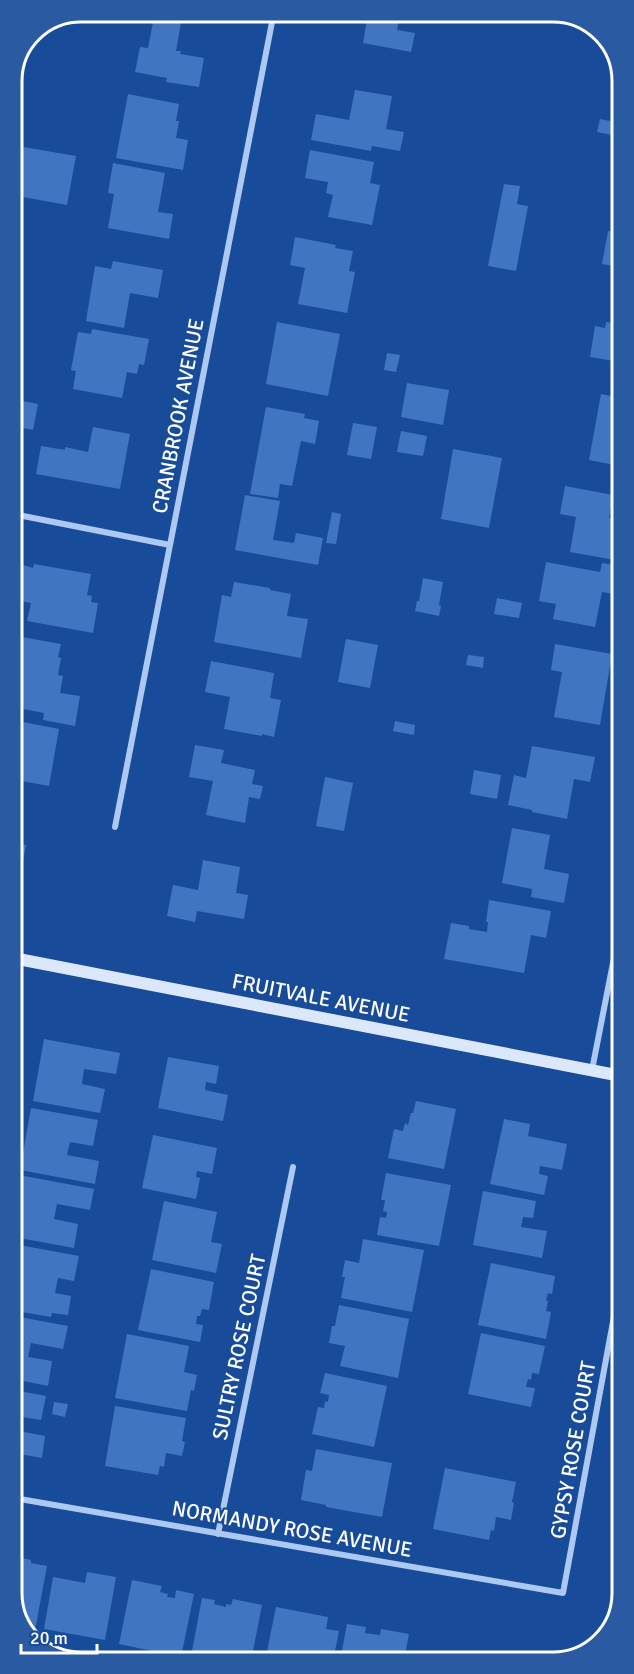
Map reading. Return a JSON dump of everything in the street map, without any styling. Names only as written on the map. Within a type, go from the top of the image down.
[{"type":"main road","name":"FRUITVALE AVENUE","points":[[22,960],[612,1074]]},
{"type":"street","name":"CRANBROOK AVENUE","points":[[116,827],[272,22]]},
{"type":"street","points":[[23,516],[170,545]]},
{"type":"street","points":[[592,1070],[612,968]]},
{"type":"street","name":"SULTRY ROSE COURT","points":[[218,1534],[293,1167]]},
{"type":"street","name":"GYPSY ROSE COURT","points":[[563,1593],[612,1327]]},
{"type":"street","name":"NORMANDY ROSE AVENUE","points":[[22,1499],[563,1593]]},
{"type":"building","points":[[153,22],[181,22],[176,51],[181,51],[180,54],[204,58],[199,87],[166,82],[167,78],[135,72],[140,47],[148,48]]},
{"type":"building","points":[[367,23],[398,23],[397,30],[415,33],[411,52],[363,43]]},
{"type":"building","points":[[355,90],[392,96],[386,129],[404,132],[400,151],[372,146],[371,151],[311,140],[316,114],[349,120]]},
{"type":"building","points":[[128,94],[179,104],[176,138],[188,140],[183,170],[116,158]]},
{"type":"building","points":[[600,119],[612,121],[612,135],[597,132]]},
{"type":"building","points":[[23,147],[76,156],[67,205],[23,197]]},
{"type":"building","points":[[310,150],[374,162],[370,183],[380,185],[372,225],[328,217],[333,195],[326,193],[328,182],[305,178]]},
{"type":"building","points":[[113,163],[165,173],[158,212],[173,214],[169,239],[108,228],[114,194],[108,193]]},
{"type":"building","points":[[504,184],[520,186],[517,204],[528,206],[516,271],[488,266]]},
{"type":"building","points":[[608,231],[612,232],[612,266],[602,264]]},
{"type":"building","points":[[295,237],[336,245],[335,248],[353,251],[349,271],[355,272],[347,313],[298,304],[305,268],[290,265]]},
{"type":"building","points":[[113,261],[163,270],[158,298],[130,293],[124,328],[86,321],[95,266],[111,269]]},
{"type":"building","points":[[277,322],[340,334],[328,396],[266,384]]},
{"type":"building","points":[[606,322],[612,323],[612,361],[590,357],[595,326],[605,328]]},
{"type":"building","points":[[92,329],[149,339],[144,365],[139,364],[137,374],[127,372],[122,398],[73,389],[76,371],[71,370],[78,332],[91,334]]},
{"type":"building","points":[[387,353],[400,355],[396,372],[384,370]]},
{"type":"building","points":[[407,383],[449,390],[443,425],[401,417]]},
{"type":"building","points":[[601,394],[612,396],[612,464],[589,460]]},
{"type":"building","points":[[23,401],[38,404],[33,430],[23,428]]},
{"type":"building","points":[[266,407],[305,414],[304,418],[319,421],[315,444],[301,441],[292,486],[280,484],[278,498],[250,494]]},
{"type":"building","points":[[353,423],[377,427],[371,459],[347,455]]},
{"type":"building","points":[[93,427],[130,434],[120,489],[36,474],[41,446],[65,450],[65,447],[88,452]]},
{"type":"building","points":[[401,431],[427,436],[423,456],[397,452]]},
{"type":"building","points":[[453,449],[502,458],[489,528],[441,519]]},
{"type":"building","points":[[565,486],[612,495],[609,518],[612,518],[612,560],[570,552],[576,517],[560,514]]},
{"type":"building","points":[[245,495],[280,501],[273,540],[294,543],[296,533],[323,538],[318,565],[235,550]]},
{"type":"building","points":[[332,512],[341,514],[336,544],[326,543]]},
{"type":"building","points":[[546,562],[600,572],[602,563],[612,565],[612,594],[602,592],[595,627],[553,619],[556,604],[539,601]]},
{"type":"building","points":[[34,564],[91,574],[87,595],[92,596],[91,602],[98,603],[93,633],[27,621],[31,603],[23,601],[23,565],[33,568]]},
{"type":"building","points":[[423,578],[443,582],[439,616],[415,611]]},
{"type":"building","points":[[234,582],[291,594],[287,616],[308,619],[301,658],[214,642],[222,595],[231,597]]},
{"type":"building","points":[[497,598],[522,603],[519,618],[494,614]]},
{"type":"building","points":[[23,637],[61,644],[58,657],[61,658],[58,675],[63,676],[60,693],[80,696],[75,726],[43,720],[44,713],[23,709]]},
{"type":"building","points":[[346,639],[378,645],[370,688],[338,682]]},
{"type":"building","points":[[555,644],[612,654],[600,725],[554,717],[562,672],[551,670]]},
{"type":"building","points":[[468,655],[484,657],[483,668],[466,665]]},
{"type":"building","points":[[211,661],[274,673],[270,698],[281,700],[274,737],[224,729],[230,697],[205,692]]},
{"type":"building","points":[[395,721],[415,725],[414,735],[393,731]]},
{"type":"building","points":[[23,722],[59,729],[49,786],[23,781]]},
{"type":"building","points":[[195,745],[224,750],[221,763],[255,770],[252,784],[263,786],[260,799],[249,797],[245,823],[206,815],[213,781],[189,777]]},
{"type":"building","points":[[532,746],[595,757],[590,782],[574,779],[567,819],[508,805],[514,775],[526,778]]},
{"type":"building","points":[[474,770],[501,775],[497,799],[470,794]]},
{"type":"building","points":[[325,777],[353,783],[344,831],[316,826]]},
{"type":"building","points":[[512,828],[550,835],[544,869],[569,874],[564,903],[531,897],[532,889],[502,883]]},
{"type":"building","points":[[22,844],[26,845],[22,865]]},
{"type":"building","points":[[203,860],[240,867],[236,893],[248,895],[244,919],[197,911],[195,922],[167,916],[173,885],[198,890]]},
{"type":"building","points":[[489,900],[551,911],[546,938],[531,935],[524,973],[444,959],[451,923],[487,932]]},
{"type":"building","points":[[44,1039],[120,1053],[116,1074],[84,1069],[82,1084],[105,1089],[100,1113],[33,1101]]},
{"type":"building","points":[[168,1057],[219,1066],[216,1084],[206,1082],[205,1090],[228,1095],[223,1121],[158,1108]]},
{"type":"building","points":[[416,1101],[456,1109],[444,1169],[388,1158],[394,1129],[403,1131],[405,1123],[408,1125]]},
{"type":"building","points":[[31,1108],[98,1120],[93,1146],[70,1142],[67,1155],[99,1161],[95,1184],[22,1170],[22,1157]]},
{"type":"building","points":[[504,1119],[530,1124],[528,1136],[567,1144],[562,1170],[540,1166],[539,1174],[548,1176],[544,1195],[490,1184]]},
{"type":"building","points":[[153,1135],[217,1148],[212,1174],[197,1171],[196,1177],[200,1178],[196,1199],[142,1188]]},
{"type":"building","points":[[386,1173],[451,1185],[439,1246],[377,1235],[380,1217],[386,1218],[387,1212],[383,1211],[385,1200],[381,1200]]},
{"type":"building","points":[[22,1176],[94,1189],[90,1210],[57,1204],[54,1219],[78,1224],[74,1248],[22,1239]]},
{"type":"building","points":[[483,1191],[536,1201],[533,1218],[523,1217],[521,1227],[547,1231],[542,1258],[473,1245]]},
{"type":"building","points":[[164,1201],[217,1212],[211,1242],[222,1244],[216,1273],[152,1260]]},
{"type":"building","points":[[363,1239],[424,1250],[412,1312],[341,1298],[345,1260],[359,1263]]},
{"type":"building","points":[[22,1246],[79,1256],[74,1281],[58,1278],[55,1293],[71,1296],[68,1315],[52,1313],[51,1317],[22,1312]]},
{"type":"building","points":[[491,1263],[555,1276],[552,1294],[548,1293],[546,1301],[548,1301],[546,1311],[551,1312],[546,1339],[478,1325]]},
{"type":"building","points":[[151,1269],[214,1282],[209,1310],[202,1309],[200,1316],[197,1316],[196,1324],[203,1325],[200,1342],[138,1330]]},
{"type":"building","points":[[339,1305],[409,1319],[398,1378],[340,1366],[345,1346],[329,1343]]},
{"type":"building","points":[[22,1318],[68,1326],[63,1349],[31,1343],[28,1357],[52,1361],[48,1386],[22,1381]]},
{"type":"building","points":[[481,1333],[545,1346],[539,1374],[532,1373],[531,1380],[528,1379],[526,1387],[535,1388],[531,1407],[468,1394]]},
{"type":"building","points":[[127,1334],[189,1346],[184,1372],[197,1375],[187,1411],[115,1398]]},
{"type":"building","points":[[325,1373],[387,1386],[374,1447],[312,1434],[318,1407],[324,1408],[325,1401],[328,1402],[329,1395],[320,1393]]},
{"type":"building","points":[[22,1392],[46,1396],[41,1420],[22,1417]]},
{"type":"building","points":[[54,1402],[68,1404],[65,1417],[52,1414]]},
{"type":"building","points":[[115,1406],[186,1418],[182,1456],[166,1453],[164,1467],[160,1466],[158,1475],[105,1466]]},
{"type":"building","points":[[22,1432],[45,1436],[42,1458],[22,1454]]},
{"type":"building","points":[[316,1449],[392,1463],[382,1517],[301,1500],[306,1470],[312,1471]]},
{"type":"building","points":[[445,1468],[516,1482],[511,1520],[496,1517],[494,1531],[491,1530],[489,1540],[433,1529]]},
{"type":"building","points":[[22,1558],[31,1560],[31,1563],[47,1566],[35,1628],[30,1622],[23,1600]]},
{"type":"building","points":[[87,1572],[116,1577],[105,1640],[44,1629],[53,1577],[85,1583]]},
{"type":"building","points":[[132,1580],[162,1586],[160,1592],[168,1594],[167,1597],[175,1598],[176,1590],[194,1594],[182,1651],[153,1651],[119,1644]]},
{"type":"building","points":[[202,1598],[215,1600],[214,1604],[226,1607],[226,1604],[231,1605],[233,1599],[262,1605],[253,1651],[192,1651]]},
{"type":"building","points":[[276,1607],[328,1617],[326,1629],[339,1631],[335,1652],[267,1651]]},
{"type":"building","points":[[347,1624],[366,1627],[365,1633],[380,1635],[381,1629],[409,1634],[406,1652],[342,1652]]}]
